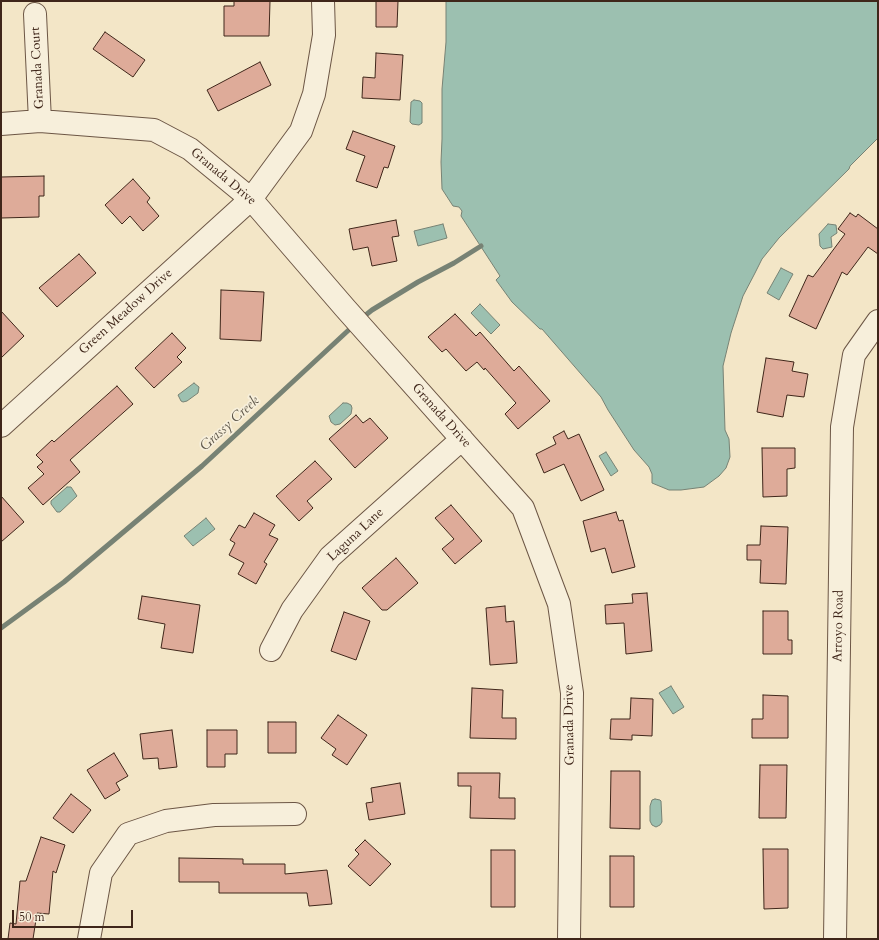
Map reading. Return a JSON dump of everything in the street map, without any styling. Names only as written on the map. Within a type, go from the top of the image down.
[{"type":"street","name":"Green Meadow Drive","points":[[1,426],[251,199],[301,131],[314,94],[324,35],[322,1]]},
{"type":"street","name":"Granada Court","points":[[35,14],[40,121]]},
{"type":"street","name":"Granada Drive","points":[[1,124],[40,121],[154,130],[190,149],[251,199],[366,332],[523,508],[559,604],[572,693],[569,939]]},
{"type":"street","name":"Arroyo Road","points":[[835,939],[842,427],[854,355],[878,321]]},
{"type":"street","name":"Laguna Lane","points":[[271,650],[292,610],[330,557],[462,439]]},
{"type":"street","points":[[89,939],[101,872],[128,834],[166,821],[214,815],[295,814]]},
{"type":"shaded area","points":[[446,1],[878,1],[878,138],[850,166],[849,169],[779,238],[762,259],[743,296],[731,333],[723,366],[725,430],[729,439],[730,457],[726,468],[719,476],[704,487],[669,490],[652,483],[652,474],[649,467],[634,450],[601,397],[542,329],[540,329],[512,302],[496,280],[500,276],[461,216],[462,211],[459,207],[453,206],[442,189],[442,89],[446,42]]},
{"type":"shaded area","points":[[414,100],[422,103],[422,123],[419,125],[412,124],[410,122],[411,102]]},
{"type":"shaded area","points":[[443,224],[447,238],[418,246],[414,231]]},
{"type":"shaded area","points":[[828,224],[836,225],[837,233],[831,237],[832,247],[823,249],[820,246],[819,234]]},
{"type":"shaded area","points":[[781,268],[793,274],[779,300],[767,293]]},
{"type":"shaded area","points":[[480,304],[500,325],[491,334],[471,313]]},
{"type":"shaded area","points":[[194,383],[199,387],[198,393],[187,401],[181,401],[178,395]]},
{"type":"shaded area","points":[[343,403],[351,405],[351,414],[340,424],[335,425],[331,422],[329,416]]},
{"type":"shaded area","points":[[606,452],[618,471],[611,476],[599,456]]},
{"type":"shaded area","points":[[67,487],[71,487],[77,496],[60,512],[57,512],[51,504],[51,501]]},
{"type":"shaded area","points":[[206,518],[215,529],[193,546],[184,536]]},
{"type":"shaded area","points":[[671,686],[684,707],[673,714],[659,693]]},
{"type":"shaded area","points":[[655,799],[661,801],[662,822],[656,827],[652,825],[650,821],[650,806],[652,800]]},
{"type":"building","points":[[234,1],[270,1],[269,36],[224,36],[224,6],[234,6]]},
{"type":"building","points":[[376,1],[398,1],[397,27],[376,27]]},
{"type":"building","points":[[105,32],[145,60],[133,77],[93,49]]},
{"type":"building","points":[[376,53],[403,55],[400,100],[362,98],[363,77],[375,78]]},
{"type":"building","points":[[260,62],[271,85],[218,111],[207,90]]},
{"type":"building","points":[[353,131],[395,146],[388,168],[384,167],[377,188],[356,181],[365,156],[346,149]]},
{"type":"building","points":[[44,176],[44,196],[39,196],[39,217],[1,218],[1,177]]},
{"type":"building","points":[[133,179],[150,198],[147,202],[159,216],[143,231],[130,216],[122,224],[105,205]]},
{"type":"building","points":[[850,213],[856,217],[858,214],[878,229],[878,254],[868,247],[847,275],[842,272],[816,329],[789,316],[808,275],[813,277],[845,234],[838,229]]},
{"type":"building","points":[[396,220],[399,236],[392,237],[397,261],[372,266],[368,247],[353,250],[349,229]]},
{"type":"building","points":[[79,254],[96,273],[57,307],[39,288]]},
{"type":"building","points":[[221,290],[264,292],[261,341],[220,339]]},
{"type":"building","points":[[1,311],[24,336],[1,358]]},
{"type":"building","points":[[455,314],[476,336],[480,332],[514,371],[519,366],[550,401],[518,429],[505,414],[516,403],[485,368],[484,370],[477,362],[466,371],[446,349],[442,352],[428,337]]},
{"type":"building","points":[[172,333],[186,348],[177,357],[182,362],[154,388],[135,368]]},
{"type":"building","points":[[766,358],[794,362],[792,371],[808,374],[804,397],[787,395],[783,417],[757,412]]},
{"type":"building","points":[[117,386],[133,404],[70,460],[80,472],[43,505],[28,488],[44,474],[37,467],[43,462],[36,455],[52,440],[54,442]]},
{"type":"building","points":[[356,415],[363,423],[370,418],[388,438],[355,468],[329,439]]},
{"type":"building","points":[[564,431],[568,439],[579,434],[604,490],[581,501],[564,464],[544,473],[536,454],[556,444],[553,437]]},
{"type":"building","points":[[762,448],[795,448],[795,468],[787,469],[787,496],[763,497]]},
{"type":"building","points":[[315,461],[332,479],[307,501],[313,508],[299,521],[276,496]]},
{"type":"building","points":[[1,496],[24,522],[1,542]]},
{"type":"building","points":[[451,505],[482,541],[455,564],[442,549],[454,539],[435,518]]},
{"type":"building","points":[[616,512],[619,521],[623,520],[635,567],[612,573],[605,548],[591,552],[583,521]]},
{"type":"building","points":[[254,513],[275,525],[269,535],[278,539],[264,562],[267,564],[256,584],[238,574],[244,563],[229,555],[235,543],[230,540],[239,525],[245,528]]},
{"type":"building","points":[[761,526],[788,527],[786,584],[760,583],[761,560],[747,560],[747,545],[760,545]]},
{"type":"building","points":[[396,558],[418,583],[387,610],[382,610],[362,588]]},
{"type":"building","points":[[647,593],[652,651],[626,654],[624,623],[606,624],[605,605],[633,603],[632,594]]},
{"type":"building","points":[[142,596],[200,605],[193,653],[161,648],[165,624],[138,619]]},
{"type":"building","points":[[505,606],[506,622],[514,621],[517,663],[490,665],[486,608]]},
{"type":"building","points":[[763,611],[788,611],[788,640],[792,640],[792,654],[763,654]]},
{"type":"building","points":[[344,612],[370,621],[356,660],[331,651]]},
{"type":"building","points":[[472,688],[503,690],[502,718],[516,718],[516,739],[470,738]]},
{"type":"building","points":[[763,695],[788,696],[788,738],[752,738],[752,719],[763,719]]},
{"type":"building","points":[[631,698],[653,699],[652,736],[632,735],[632,740],[610,739],[611,719],[630,719]]},
{"type":"building","points":[[338,715],[367,735],[347,765],[332,755],[336,749],[321,738]]},
{"type":"building","points":[[268,722],[296,722],[296,753],[268,753]]},
{"type":"building","points":[[172,730],[177,767],[159,769],[158,758],[143,759],[140,734]]},
{"type":"building","points":[[207,730],[237,730],[237,754],[225,754],[225,767],[207,767]]},
{"type":"building","points":[[114,753],[128,776],[116,783],[120,790],[105,799],[87,770]]},
{"type":"building","points":[[760,765],[787,765],[786,818],[759,818]]},
{"type":"building","points":[[611,771],[640,771],[640,829],[610,828]]},
{"type":"building","points":[[458,773],[500,773],[499,798],[515,798],[515,819],[470,818],[471,786],[458,786]]},
{"type":"building","points":[[400,783],[405,814],[369,820],[366,803],[373,802],[371,788]]},
{"type":"building","points":[[71,794],[91,810],[73,833],[53,818]]},
{"type":"building","points":[[41,837],[65,845],[56,873],[53,871],[49,914],[37,913],[33,939],[8,939],[10,923],[16,924],[20,881],[26,881]]},
{"type":"building","points":[[365,840],[391,864],[370,886],[348,866],[359,854],[355,850]]},
{"type":"building","points":[[763,849],[788,849],[788,908],[764,909]]},
{"type":"building","points":[[491,850],[515,850],[515,907],[491,907]]},
{"type":"building","points":[[610,856],[634,856],[634,907],[610,907]]},
{"type":"building","points":[[179,858],[243,859],[243,864],[285,864],[285,874],[327,870],[332,904],[309,906],[307,893],[219,893],[219,882],[179,882]]},
{"type":"waterway","name":"Grassy Creek","points":[[362,318],[372,310],[418,282],[454,263],[481,246]]},
{"type":"waterway","name":"Grassy Creek","points":[[1,628],[64,582],[202,466],[353,326]]}]
